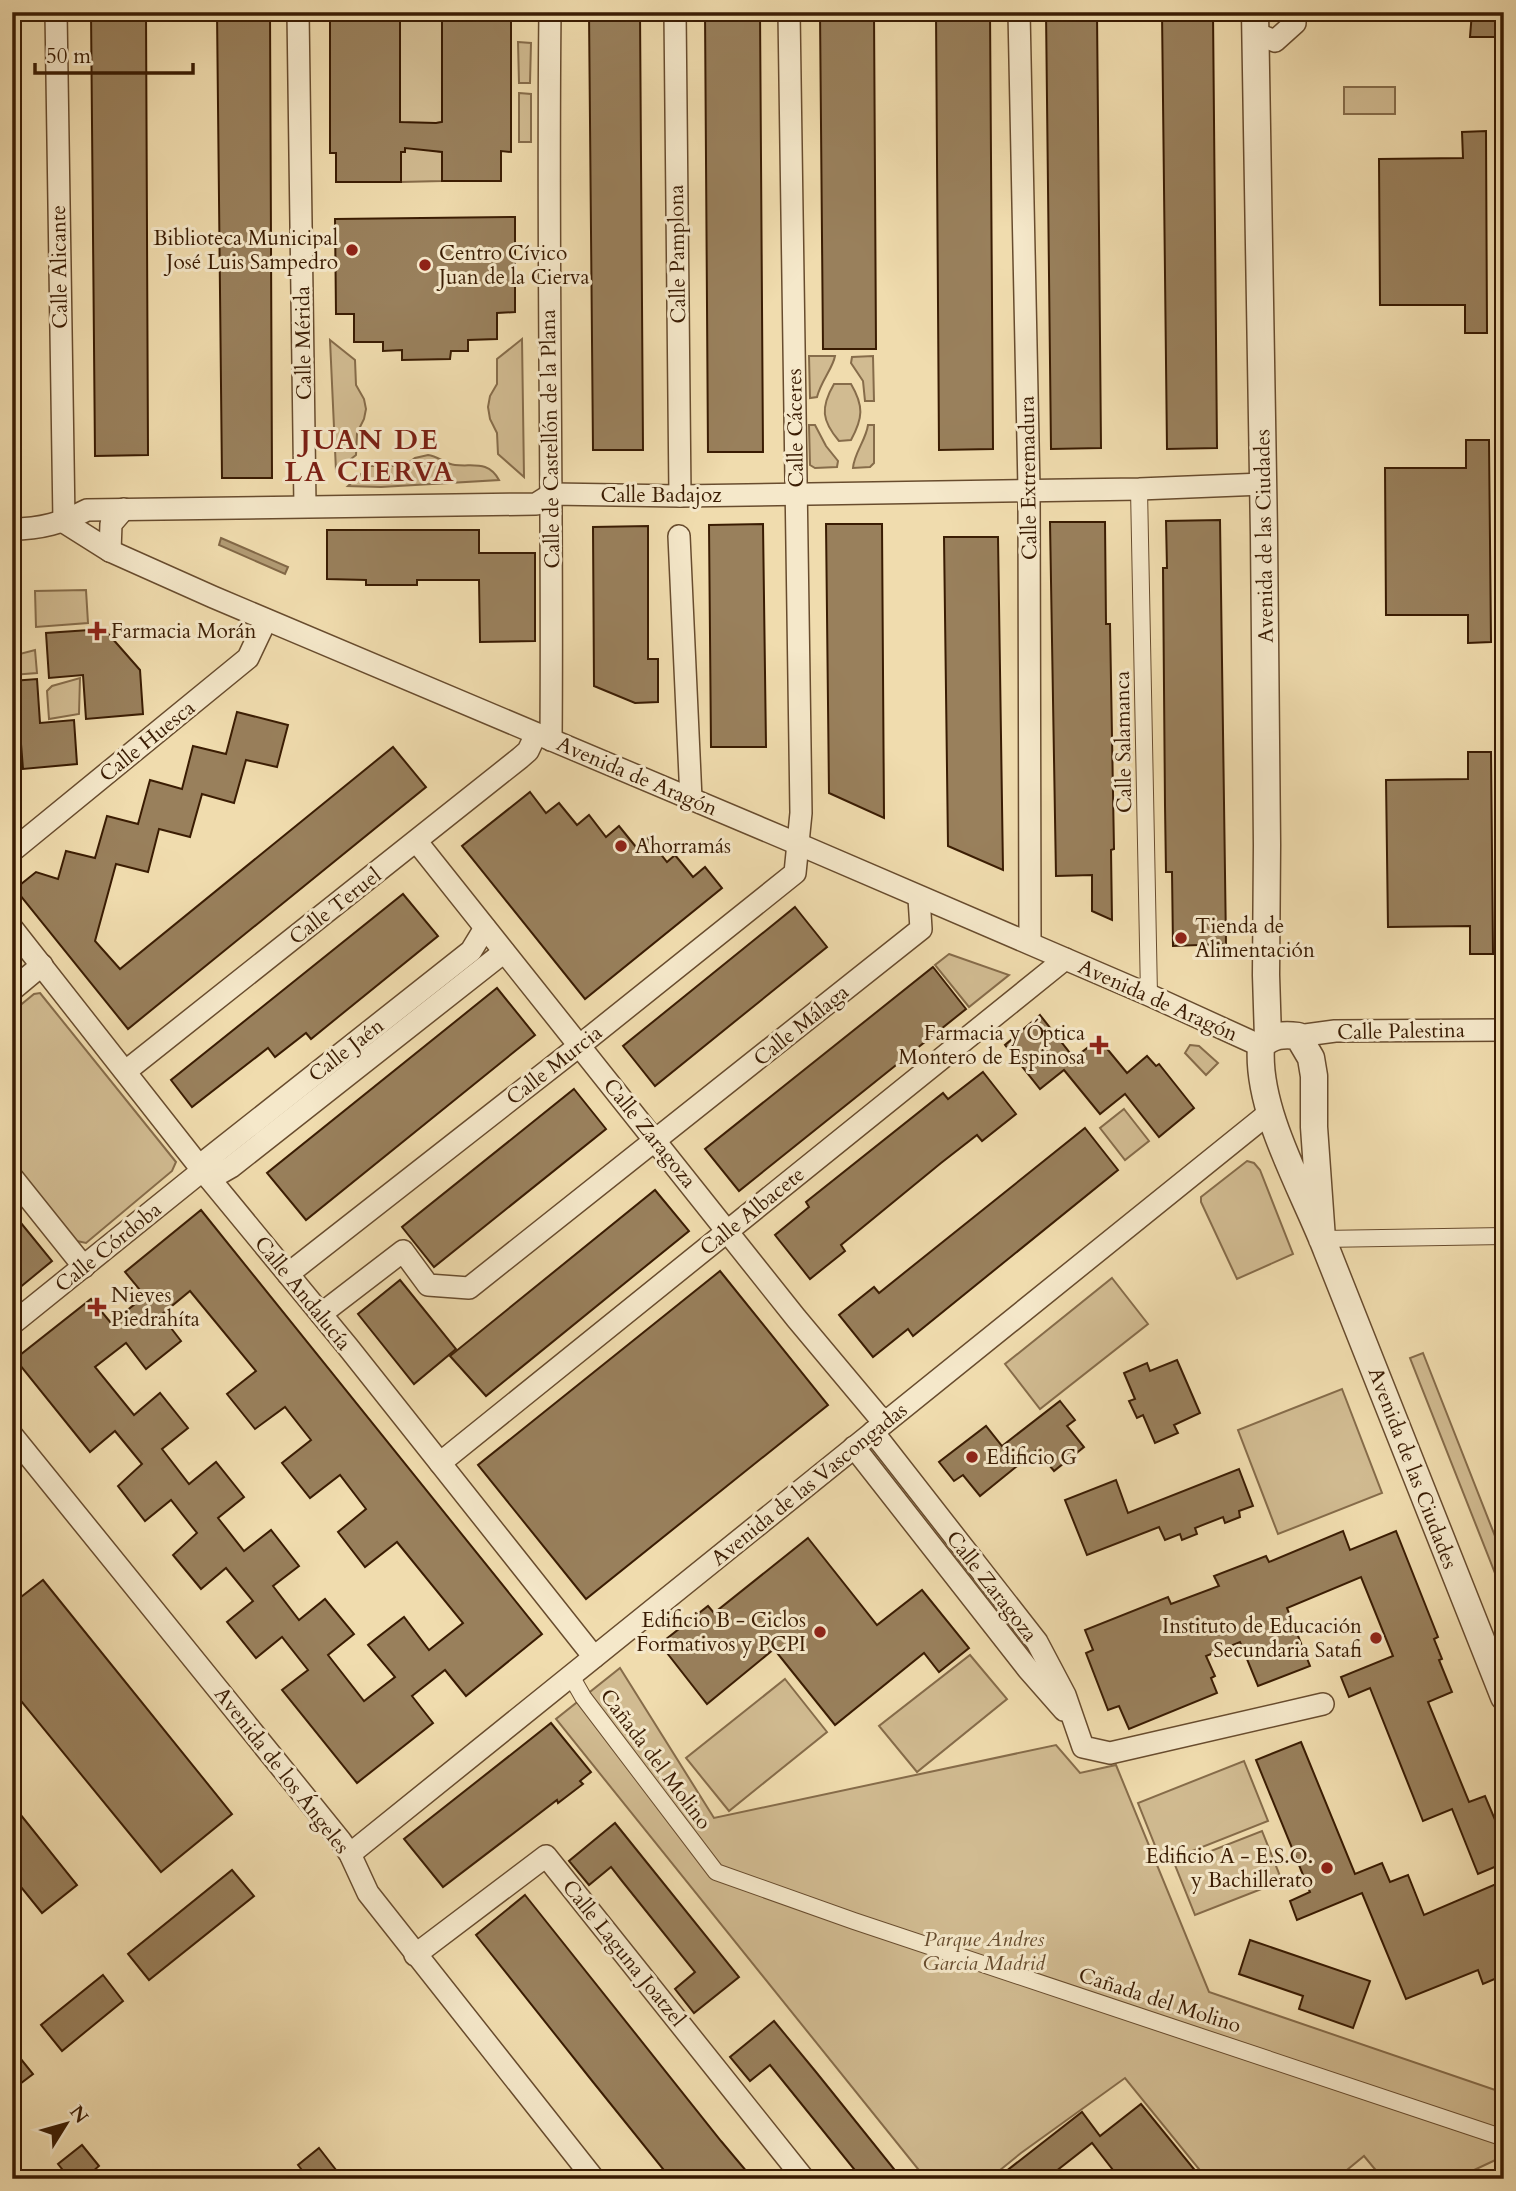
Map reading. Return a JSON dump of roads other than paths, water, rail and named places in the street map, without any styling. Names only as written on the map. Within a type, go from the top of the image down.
[{"type":"street","name":"Calle Alicante","points":[[56,12],[64,522]]},
{"type":"street","name":"Calle Mérida","points":[[298,12],[305,506]]},
{"type":"street","name":"Calle de Castellón de la Plana","points":[[544,737],[552,494],[548,197],[550,12]]},
{"type":"street","name":"Calle Pamplona","points":[[675,12],[680,496]]},
{"type":"street","name":"Calle Cáceres","points":[[789,12],[801,813],[798,844]]},
{"type":"street","name":"Calle Extremadura","points":[[1019,12],[1029,489],[1030,943]]},
{"type":"street","name":"Avenida de las Ciudades","points":[[1255,23],[1275,41],[1295,23],[1295,12]]},
{"type":"street","name":"Avenida de las Ciudades","points":[[1255,23],[1264,484],[1267,833],[1264,1042],[1260,1059],[1273,1122],[1504,1697]]},
{"type":"street","name":"Calle Badajoz","points":[[64,522],[86,510],[536,504],[552,494],[680,496],[1139,489],[1264,484]]},
{"type":"street","name":"Calle Salamanca","points":[[1139,489],[1149,995]]},
{"type":"street","points":[[64,495],[69,502],[86,510]]},
{"type":"street","points":[[110,551],[111,524],[124,509]]},
{"type":"street","points":[[12,529],[36,529],[64,522]]},
{"type":"street","name":"Avenida de Aragón","points":[[64,522],[110,551],[266,620],[1264,1042]]},
{"type":"street","points":[[679,536],[691,799]]},
{"type":"street","name":"Calle Huesca","points":[[12,850],[248,658],[266,620]]},
{"type":"street","name":"Calle Teruel","points":[[126,1071],[416,842],[544,737]]},
{"type":"street","name":"Calle Zaragoza","points":[[416,842],[728,1230],[879,1427],[1037,1642],[1065,1695],[1083,1747],[1110,1753],[1323,1704]]},
{"type":"street","name":"Calle Murcia","points":[[288,1274],[795,873],[798,844]]},
{"type":"street","name":"Calle Málaga","points":[[656,1141],[922,929],[919,898]]},
{"type":"street","name":"Calle Andalucía","points":[[12,928],[204,1172],[321,1314],[594,1657]]},
{"type":"street","name":"Calle Jaén","points":[[204,1172],[471,951],[485,928]]},
{"type":"street","name":"Calle Jaén","points":[[204,1172],[231,1167],[504,952]]},
{"type":"street","name":"Calle Albacete","points":[[440,1463],[1065,959]]},
{"type":"street","points":[[12,990],[42,965]]},
{"type":"street","name":"Calle Palestina","points":[[1298,1036],[1335,1031],[1504,1030]]},
{"type":"street","points":[[1264,1042],[1284,1034],[1298,1036]]},
{"type":"street","name":"Avenida de las Ciudades","points":[[1298,1036],[1311,1058],[1314,1076],[1314,1127],[1322,1239]]},
{"type":"street","points":[[1273,1122],[1289,1136],[1307,1134],[1314,1127]]},
{"type":"street","name":"Avenida de las Vascongadas","points":[[350,1854],[879,1427],[1273,1122]]},
{"type":"street","points":[[321,1314],[402,1251],[428,1285],[469,1288],[656,1141]]},
{"type":"street","name":"Calle Córdoba","points":[[12,1324],[204,1172]]},
{"type":"street","points":[[12,1177],[84,1267]]},
{"type":"street","points":[[1322,1239],[1504,1236]]},
{"type":"street","name":"Avenida de los Ángeles","points":[[12,1435],[350,1854],[368,1894],[594,2179]]},
{"type":"street","name":"Calle Zaragoza","points":[[854,1447],[1028,1669],[1071,1716]]},
{"type":"street","name":"Cañada del Molino","points":[[572,1676],[583,1697],[716,1872],[854,1921],[1504,2138]]},
{"type":"street","name":"Calle Laguna Joatzel","points":[[415,1955],[546,1856],[804,2179]]},
{"type":"place","name":"Biblioteca Municipal José Luis Sampedro","points":[[352,250]]},
{"type":"place","name":"Centro Cívico Juan de la Cierva","points":[[425,265]]},
{"type":"place","name":"Farmacia Morán","points":[[97,631]]},
{"type":"place","name":"Ahorramás","points":[[621,846]]},
{"type":"place","name":"Tienda de Alimentación","points":[[1181,938]]},
{"type":"place","name":"Farmacia y Óptica Montero de Espinosa","points":[[1099,1045]]},
{"type":"place","name":"Nieves Piedrahíta","points":[[97,1307]]},
{"type":"place","name":"Edificio G","points":[[972,1457]]},
{"type":"place","name":"Edificio B - Ciclos Formativos y PCPI","points":[[820,1632]]},
{"type":"place","name":"Instituto de Educación Secundaria Satafi","points":[[1376,1638]]},
{"type":"place","name":"Edificio A - E.S.O. y Bachillerato","points":[[1327,1868]]},
{"type":"district","name":"JUAN DE LA CIERVA","points":[[370,455]]},
{"type":"park label","name":"Parque Andres Garcia Madrid","points":[[984,1951]]}]
